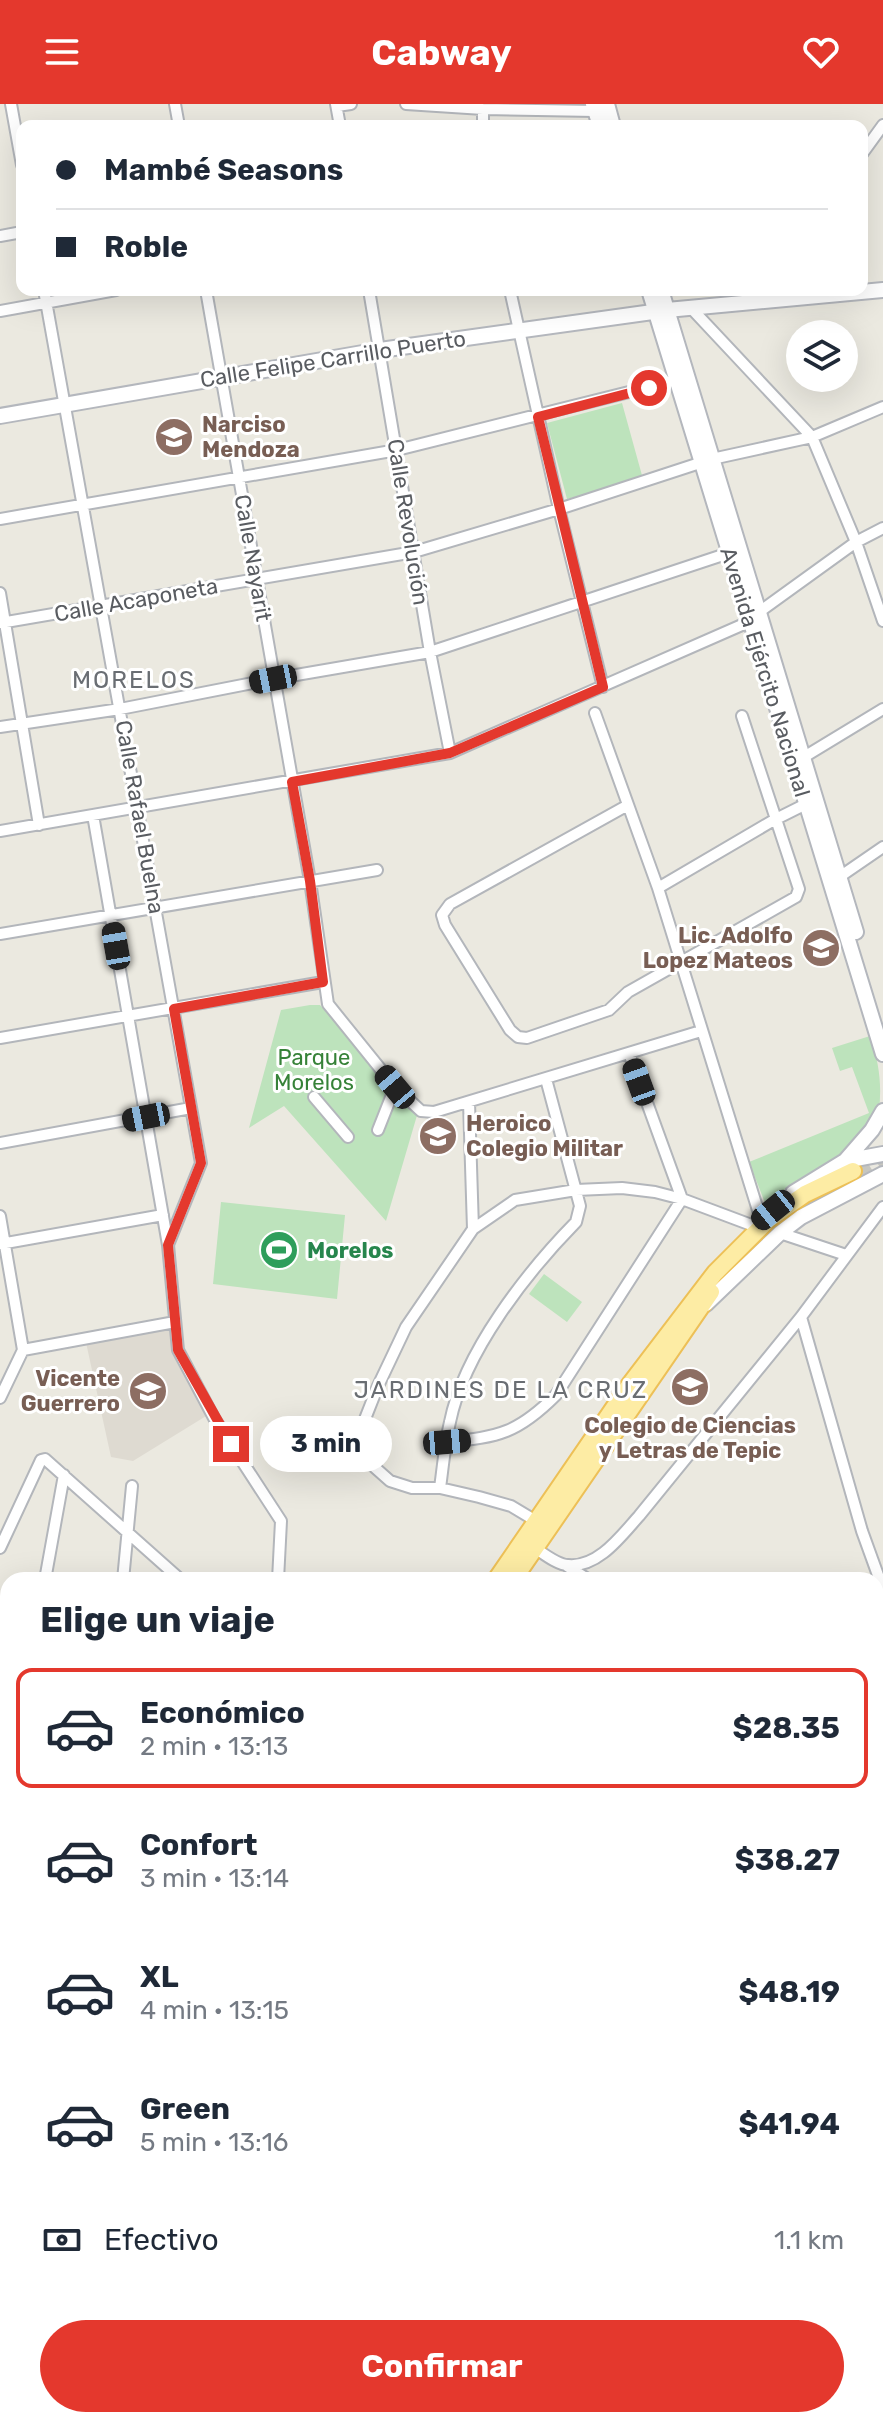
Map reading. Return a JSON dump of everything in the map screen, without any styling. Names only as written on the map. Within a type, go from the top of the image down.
[{"type":"main road","name":"Avenida Ejército Nacional","points":[[652,296],[661,311],[799,760],[883,1054]]},
{"type":"main road","name":"Avenida Ejército Nacional","points":[[661,296],[661,311]]},
{"type":"main road","name":"Calle Felipe Carrillo Puerto","points":[[0,416],[380,350],[691,308],[736,296]]},
{"type":"main road","name":"Avenida Ejército Nacional","points":[[835,881],[883,1020]]},
{"type":"main road","points":[[518,1572],[692,1310],[709,1270],[757,1223],[797,1191],[852,1169],[883,1111]]},
{"type":"main road","points":[[501,1572],[736,1249],[768,1220],[805,1194],[883,1154]]},
{"type":"main road","points":[[692,1310],[801,1217],[883,1174]]},
{"type":"street","points":[[11,104],[16,132]]},
{"type":"street","points":[[337,105],[351,104]]},
{"type":"street","points":[[406,104],[483,109],[598,106]]},
{"type":"street","points":[[483,109],[483,120]]},
{"type":"street","points":[[868,146],[883,125]]},
{"type":"street","points":[[0,311],[45,296]]},
{"type":"street","name":"Calle Rafael Buelna","points":[[45,296],[201,1163],[168,1245]]},
{"type":"street","name":"Calle Nayarit","points":[[207,296],[310,881],[328,1004],[395,1087],[421,1111],[434,1112],[469,1102]]},
{"type":"street","name":"Calle Revolución","points":[[370,296],[450,753]]},
{"type":"street","points":[[511,296],[603,687]]},
{"type":"street","points":[[691,308],[812,437],[856,542],[883,621]]},
{"type":"street","points":[[0,519],[397,450],[681,379]]},
{"type":"street","points":[[706,461],[812,437],[883,407]]},
{"type":"street","name":"Calle Acaponeta","points":[[2,623],[414,552],[706,461]]},
{"type":"street","points":[[0,831],[450,753],[755,617],[856,542],[883,528]]},
{"type":"street","points":[[0,727],[120,709],[430,652],[734,552]]},
{"type":"street","points":[[0,593],[2,623],[39,825]]},
{"type":"street","points":[[799,760],[883,709]]},
{"type":"street","points":[[595,713],[658,888],[757,1223]]},
{"type":"street","points":[[628,805],[444,910],[442,919],[513,1034],[523,1038],[609,1010],[628,992],[796,897],[799,889],[742,716]]},
{"type":"street","points":[[658,888],[774,820],[811,802]]},
{"type":"street","points":[[93,815],[168,1245],[178,1350],[214,1418],[281,1521],[278,1572]]},
{"type":"street","points":[[835,881],[883,847]]},
{"type":"street","points":[[0,934],[377,870]]},
{"type":"street","points":[[0,1038],[323,982]]},
{"type":"street","points":[[473,1229],[469,1102],[701,1031]]},
{"type":"street","points":[[629,1053],[682,1199]]},
{"type":"street","points":[[440,1488],[450,1420],[464,1379],[518,1288],[576,1222],[580,1206],[546,1079]]},
{"type":"street","points":[[378,1130],[395,1087]]},
{"type":"street","points":[[314,1097],[348,1137]]},
{"type":"street","points":[[0,1143],[191,1108]]},
{"type":"street","points":[[575,1572],[535,1548],[536,1521],[511,1506],[440,1488],[412,1488],[390,1481],[367,1455],[363,1424],[406,1327],[473,1229],[515,1200],[576,1190],[622,1188],[682,1199],[757,1223]]},
{"type":"street","points":[[447,1442],[485,1438],[511,1431],[534,1417],[556,1395],[682,1199]]},
{"type":"street","points":[[565,1566],[582,1564],[597,1557],[629,1527],[801,1317],[883,1207]]},
{"type":"street","points":[[2,1244],[163,1215]]},
{"type":"street","points":[[0,1216],[2,1244],[23,1350],[0,1397]]},
{"type":"street","points":[[780,1233],[846,1255]]},
{"type":"street","points":[[801,1317],[862,1531],[877,1572]]},
{"type":"street","points":[[23,1350],[175,1322]]},
{"type":"street","points":[[2,1540],[41,1460],[45,1459],[172,1572]]},
{"type":"street","points":[[46,1572],[64,1475]]},
{"type":"street","points":[[124,1572],[132,1486]]},
{"type":"shaded area","name":"Vicente Guerrero","points":[[175,1322],[178,1350],[211,1413],[133,1461],[111,1457],[85,1338]]},
{"type":"green space","points":[[622,403],[643,479],[567,499],[547,423]]},
{"type":"green space","name":"Parque Morelos","points":[[320,1005],[418,1112],[386,1221],[284,1106],[249,1128],[281,1010]]},
{"type":"green space","points":[[870,1036],[880,1084],[875,1132],[767,1208],[749,1162],[869,1113],[852,1067],[840,1071],[832,1048]]},
{"type":"green space","name":"Morelos","points":[[221,1202],[345,1215],[337,1299],[213,1284]]},
{"type":"green space","points":[[544,1274],[582,1302],[567,1322],[529,1294]]},
{"type":"tunnel","points":[[857,1176],[883,1159]]},
{"type":"place","name":"Narciso Mendoza","points":[[174,437]]},
{"type":"place","name":"Lic. Adolfo Lopez Mateos","points":[[821,948]]},
{"type":"place","name":"Heroico Colegio Militar","points":[[438,1136]]},
{"type":"place","name":"Morelos","points":[[279,1250]]},
{"type":"place","name":"Colegio de Ciencias y Letras de Tepic","points":[[690,1387]]},
{"type":"place","name":"Vicente Guerrero","points":[[148,1391]]},
{"type":"district","name":"MORELOS","points":[[134,680]]},
{"type":"district","name":"JARDINES DE LA CRUZ","points":[[501,1390]]},
{"type":"route","points":[[231,1444],[178,1350],[168,1245],[201,1163],[174,1009],[323,982],[310,881],[292,782],[450,753],[603,687],[538,417],[649,388]]}]
